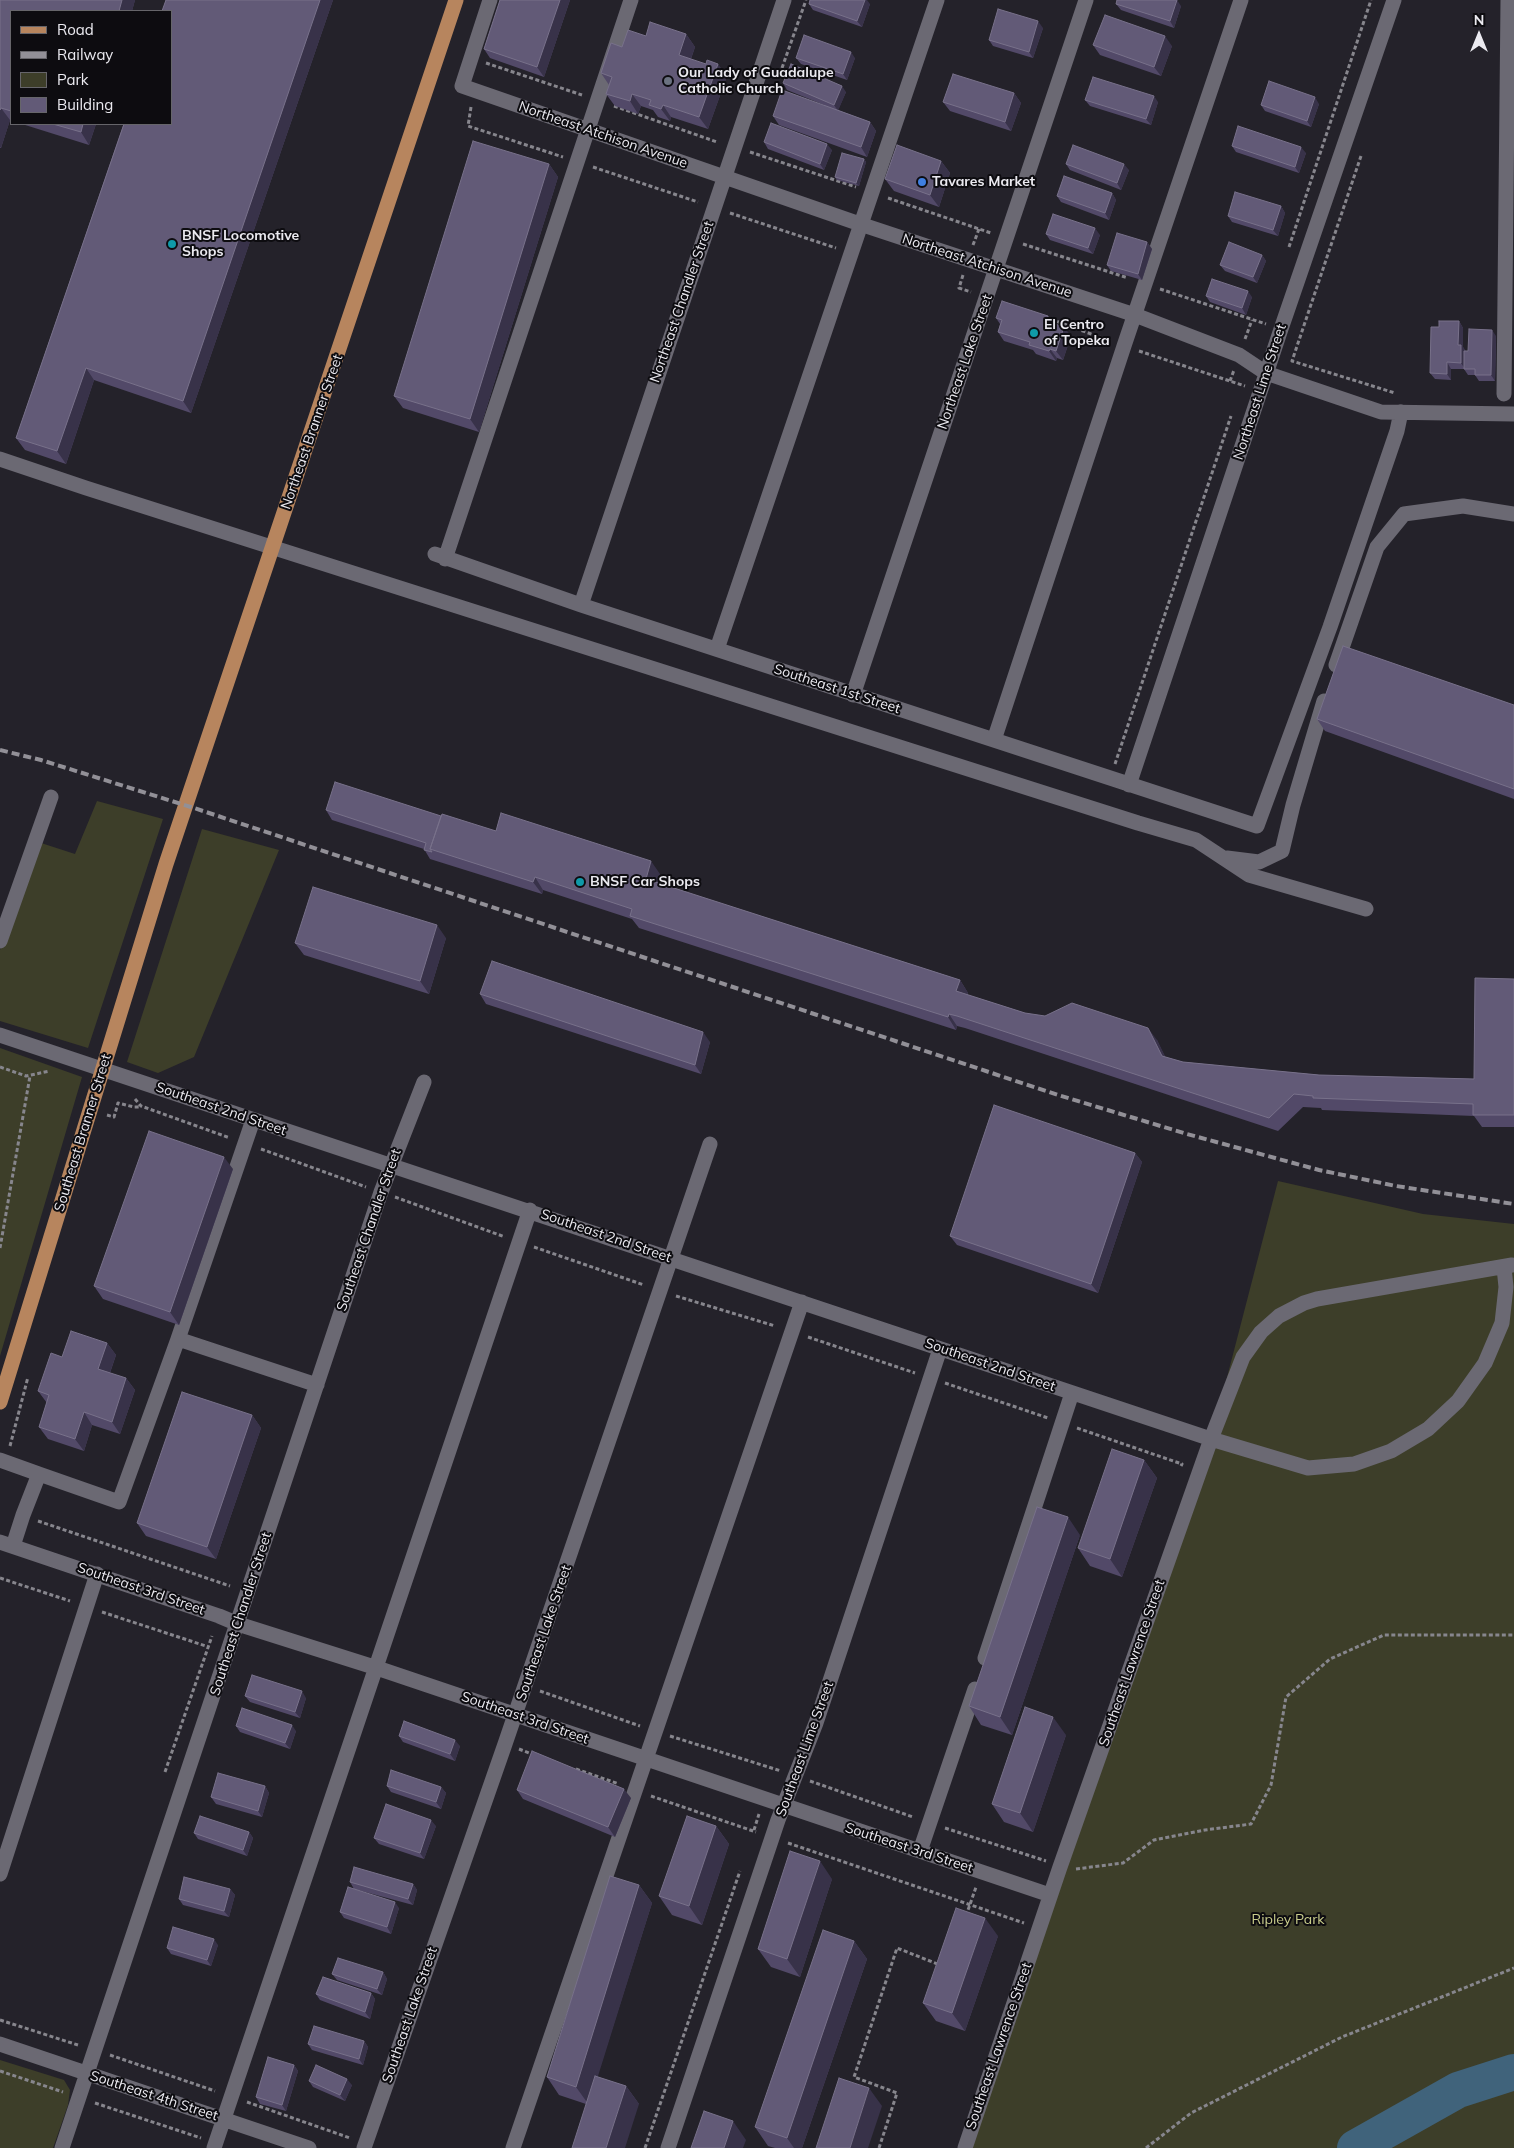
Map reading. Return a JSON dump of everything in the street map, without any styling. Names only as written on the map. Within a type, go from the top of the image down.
[{"type":"main road","name":"Northeast Branner Street","points":[[166,864],[456,0]]},
{"type":"main road","name":"Southeast Branner Street","points":[[0,1402],[166,864]]},
{"type":"street","name":"Northeast Atchison Avenue","points":[[490,0],[462,86],[860,224],[1135,315],[1239,354],[1266,374],[1381,412],[1514,414]]},
{"type":"street","points":[[578,162],[631,0]]},
{"type":"street","name":"Northeast Chandler Street","points":[[581,605],[784,0]]},
{"type":"street","points":[[717,649],[937,0]]},
{"type":"street","name":"Northeast Lake Street","points":[[853,695],[1086,0]]},
{"type":"street","points":[[994,740],[1241,0]]},
{"type":"street","name":"Northeast Lime Street","points":[[1129,785],[1266,374],[1394,0]]},
{"type":"street","points":[[1504,394],[1508,0]]},
{"type":"street","name":"Southeast 1st Street","points":[[578,162],[440,557],[1240,822],[1257,826],[1330,627],[1397,431],[1401,412]]},
{"type":"street","points":[[0,459],[104,494],[1196,840],[1249,875],[1366,909]]},
{"type":"street","points":[[1223,858],[1259,862],[1282,851],[1292,805],[1330,684],[1377,547],[1404,514],[1463,506],[1514,514]]},
{"type":"street","points":[[0,941],[51,797]]},
{"type":"street","name":"Southeast 2nd Street","points":[[0,1035],[390,1166],[530,1210],[1072,1393],[1211,1439],[1308,1468],[1354,1464],[1391,1451],[1428,1429],[1458,1401],[1484,1363],[1502,1323],[1509,1266]]},
{"type":"street","name":"Southeast Chandler Street","points":[[62,2148],[390,1166],[424,1082]]},
{"type":"street","points":[[0,1460],[119,1502],[178,1339],[253,1120]]},
{"type":"street","name":"Southeast Lake Street","points":[[365,2145],[515,1715],[710,1144]]},
{"type":"street","points":[[215,2145],[530,1210]]},
{"type":"street","name":"Southeast Lawrence Street","points":[[965,2148],[1050,1895],[1211,1439],[1243,1357],[1261,1332],[1279,1316],[1293,1308],[1317,1299],[1509,1266]]},
{"type":"street","points":[[513,2148],[802,1302]]},
{"type":"street","points":[[178,1339],[317,1385]]},
{"type":"street","name":"Southeast Lime Street","points":[[668,2148],[784,1806],[816,1723],[940,1349]]},
{"type":"street","points":[[920,1852],[1072,1393]]},
{"type":"street","points":[[7,1544],[22,1515],[39,1474]]},
{"type":"street","name":"Southeast 3rd Street","points":[[7,1544],[238,1624],[377,1668],[1050,1895]]},
{"type":"street","points":[[0,1874],[97,1574]]},
{"type":"street","name":"Southeast 4th Street","points":[[0,2044],[309,2148]]},
{"type":"path","points":[[1288,249],[1370,0]]},
{"type":"path","points":[[468,126],[850,252]]},
{"type":"path","points":[[1362,154],[1292,361],[1401,395]]},
{"type":"path","points":[[978,229],[959,288],[987,298]]},
{"type":"path","points":[[1263,323],[1266,314]]},
{"type":"path","points":[[1041,316],[1124,346],[1261,391]]},
{"type":"path","points":[[1110,778],[1232,414]]},
{"type":"path","points":[[0,1248],[30,1075]]},
{"type":"path","points":[[107,1115],[114,1118],[118,1102],[134,1108],[141,1106]]},
{"type":"path","points":[[22,1515],[230,1586]]},
{"type":"path","points":[[525,1685],[656,1732],[795,1776],[1051,1862],[1060,1867],[1081,1870],[1123,1863],[1154,1840],[1205,1830],[1251,1824],[1271,1785],[1286,1697],[1330,1659],[1384,1635],[1514,1635]]},
{"type":"path","points":[[751,1841],[763,1799]]},
{"type":"path","points":[[645,2148],[741,1869]]},
{"type":"path","points":[[964,1922],[981,1872]]},
{"type":"path","points":[[879,2148],[898,2093],[854,2077],[897,1948],[948,1968]]},
{"type":"path","points":[[1146,2148],[1191,2113],[1342,2037],[1514,1968]]},
{"type":"path","points":[[0,2020],[231,2096],[365,2145]]},
{"type":"path","points":[[0,2071],[215,2145]]},
{"type":"green space","points":[[97,801],[163,819],[88,1048],[0,1021],[0,950],[38,842],[75,854]]},
{"type":"green space","points":[[202,829],[279,850],[194,1057],[158,1073],[127,1062]]},
{"type":"green space","points":[[0,1048],[82,1077],[0,1356]]},
{"type":"green space","name":"Ripley Park","points":[[1278,1181],[1423,1214],[1514,1224],[1514,2148],[972,2148],[1211,1439]]},
{"type":"green space","points":[[0,2060],[64,2080],[70,2090],[68,2105],[53,2148],[0,2148]]},
{"type":"building","points":[[0,0],[122,0],[119,10],[10,10],[10,111],[1,108],[0,110]]},
{"type":"building","name":"BNSF Locomotive Shops","points":[[166,0],[320,0],[183,401],[86,368],[57,451],[16,438],[124,125],[172,125],[172,10],[162,10]]},
{"type":"building","points":[[500,0],[560,0],[537,67],[484,49]]},
{"type":"building","points":[[810,0],[865,0],[857,21],[809,4]]},
{"type":"building","points":[[1117,0],[1177,0],[1170,21],[1116,4]]},
{"type":"building","points":[[998,9],[1038,21],[1029,52],[989,40]]},
{"type":"building","points":[[1105,15],[1165,36],[1154,67],[1093,45]]},
{"type":"building","name":"Our Lady of Guadalupe Catholic Church","points":[[650,22],[686,34],[679,55],[706,64],[707,60],[718,64],[699,117],[663,105],[661,109],[649,105],[651,100],[632,94],[630,101],[606,94],[612,77],[601,73],[611,43],[622,47],[628,30],[646,36]]},
{"type":"building","points":[[804,35],[851,52],[843,74],[796,58]]},
{"type":"building","points":[[791,64],[842,86],[834,105],[783,83]]},
{"type":"building","points":[[953,74],[1014,93],[1005,122],[943,102]]},
{"type":"building","points":[[1093,77],[1154,96],[1146,119],[1085,100]]},
{"type":"building","points":[[1269,81],[1315,97],[1307,121],[1261,105]]},
{"type":"building","points":[[782,90],[870,122],[861,147],[773,116]]},
{"type":"building","points":[[771,123],[827,144],[820,164],[764,142]]},
{"type":"building","points":[[56,125],[83,125],[81,132]]},
{"type":"building","points":[[1238,126],[1301,147],[1295,167],[1232,146]]},
{"type":"building","points":[[473,141],[549,164],[470,419],[394,396]]},
{"type":"building","points":[[897,145],[941,161],[930,195],[885,179]]},
{"type":"building","points":[[1073,145],[1124,164],[1117,183],[1066,164]]},
{"type":"building","points":[[842,153],[864,159],[856,183],[835,177]]},
{"type":"building","points":[[1064,176],[1112,193],[1105,213],[1057,196]]},
{"type":"building","points":[[1235,192],[1281,206],[1273,230],[1228,216]]},
{"type":"building","points":[[1053,214],[1095,228],[1088,248],[1046,234]]},
{"type":"building","points":[[1117,233],[1147,242],[1138,274],[1107,265]]},
{"type":"building","points":[[1229,242],[1262,255],[1253,277],[1220,265]]},
{"type":"building","points":[[1212,279],[1248,291],[1242,308],[1206,296]]},
{"type":"building","name":"El Centro of Topeka","points":[[1002,301],[1048,316],[1046,321],[1064,327],[1056,351],[1050,349],[1049,351],[1029,345],[1030,342],[998,332],[1002,320],[996,318]]},
{"type":"building","points":[[1439,321],[1459,321],[1458,345],[1461,345],[1461,363],[1447,362],[1447,374],[1430,373],[1431,327],[1439,327]]},
{"type":"building","points":[[1469,329],[1492,330],[1491,375],[1475,375],[1475,369],[1464,369],[1464,351],[1468,351]]},
{"type":"building","points":[[1343,646],[1514,705],[1514,789],[1317,719]]},
{"type":"building","points":[[335,782],[441,816],[430,849],[432,852],[424,850],[426,843],[326,810]]},
{"type":"building","points":[[501,813],[651,861],[646,879],[960,980],[956,991],[1025,1013],[1045,1016],[1072,1003],[1148,1028],[1162,1056],[1183,1062],[1319,1075],[1474,1079],[1475,978],[1514,979],[1514,1115],[1473,1115],[1473,1104],[1313,1098],[1313,1096],[1294,1094],[1269,1118],[957,1016],[949,1014],[948,1017],[630,916],[632,909],[535,877],[533,882],[430,849],[442,814],[496,831]]},
{"type":"building","points":[[313,887],[437,925],[420,981],[295,943]]},
{"type":"building","points":[[492,961],[703,1032],[695,1065],[480,994]]},
{"type":"building","points":[[994,1105],[1135,1153],[1091,1284],[950,1236]]},
{"type":"building","points":[[149,1131],[224,1157],[170,1312],[94,1286]]},
{"type":"building","points":[[71,1331],[107,1343],[98,1369],[126,1378],[112,1422],[84,1412],[75,1439],[39,1427],[49,1395],[38,1391],[51,1353],[62,1357]]},
{"type":"building","points":[[182,1392],[252,1415],[207,1547],[137,1523]]},
{"type":"building","points":[[1112,1449],[1144,1460],[1110,1559],[1078,1548]]},
{"type":"building","points":[[1037,1507],[1068,1517],[1000,1717],[969,1706]]},
{"type":"building","points":[[252,1675],[302,1691],[295,1712],[245,1696]]},
{"type":"building","points":[[1025,1707],[1053,1717],[1020,1813],[992,1804]]},
{"type":"building","points":[[242,1708],[292,1725],[285,1743],[236,1726]]},
{"type":"building","points":[[404,1721],[455,1740],[450,1754],[399,1736]]},
{"type":"building","points":[[532,1751],[624,1789],[608,1827],[517,1790]]},
{"type":"building","points":[[391,1770],[441,1787],[436,1802],[387,1786]]},
{"type":"building","points":[[218,1773],[265,1786],[258,1811],[211,1797]]},
{"type":"building","points":[[386,1804],[431,1820],[420,1853],[374,1838]]},
{"type":"building","points":[[200,1816],[249,1832],[243,1850],[194,1833]]},
{"type":"building","points":[[687,1816],[716,1826],[689,1906],[659,1896]]},
{"type":"building","points":[[790,1851],[820,1861],[787,1959],[758,1949]]},
{"type":"building","points":[[354,1867],[413,1884],[408,1899],[350,1882]]},
{"type":"building","points":[[610,1876],[639,1885],[576,2087],[547,2077]]},
{"type":"building","points":[[184,1877],[230,1889],[224,1911],[179,1899]]},
{"type":"building","points":[[348,1887],[395,1902],[387,1927],[340,1912]]},
{"type":"building","points":[[956,1908],[985,1918],[952,2013],[923,2003]]},
{"type":"building","points":[[173,1927],[214,1939],[207,1960],[167,1948]]},
{"type":"building","points":[[823,1930],[854,1941],[787,2138],[755,2127]]},
{"type":"building","points":[[338,1958],[383,1972],[377,1989],[332,1974]]},
{"type":"building","points":[[323,1977],[371,1993],[365,2012],[316,1994]]},
{"type":"building","points":[[314,2026],[364,2041],[359,2059],[308,2044]]},
{"type":"building","points":[[268,2057],[294,2065],[282,2105],[256,2097]]},
{"type":"building","points":[[316,2065],[347,2079],[340,2095],[309,2081]]},
{"type":"building","points":[[595,2076],[626,2086],[606,2148],[572,2148]]},
{"type":"building","points":[[839,2078],[869,2088],[850,2148],[816,2148]]},
{"type":"building","points":[[704,2111],[733,2121],[724,2148],[691,2148]]},
{"type":"waterway","points":[[1355,2148],[1458,2090],[1514,2072]]},
{"type":"railway","points":[[0,750],[41,760],[194,808],[1058,1095],[1187,1134],[1319,1170],[1396,1186],[1514,1204]]},
{"type":"place","name":"Our Lady of Guadalupe Catholic Church","points":[[668,81]]},
{"type":"place","name":"Tavares Market","points":[[922,182]]},
{"type":"place","name":"BNSF Locomotive Shops","points":[[172,244]]},
{"type":"place","name":"El Centro of Topeka","points":[[1034,333]]},
{"type":"place","name":"BNSF Car Shops","points":[[580,882]]}]
